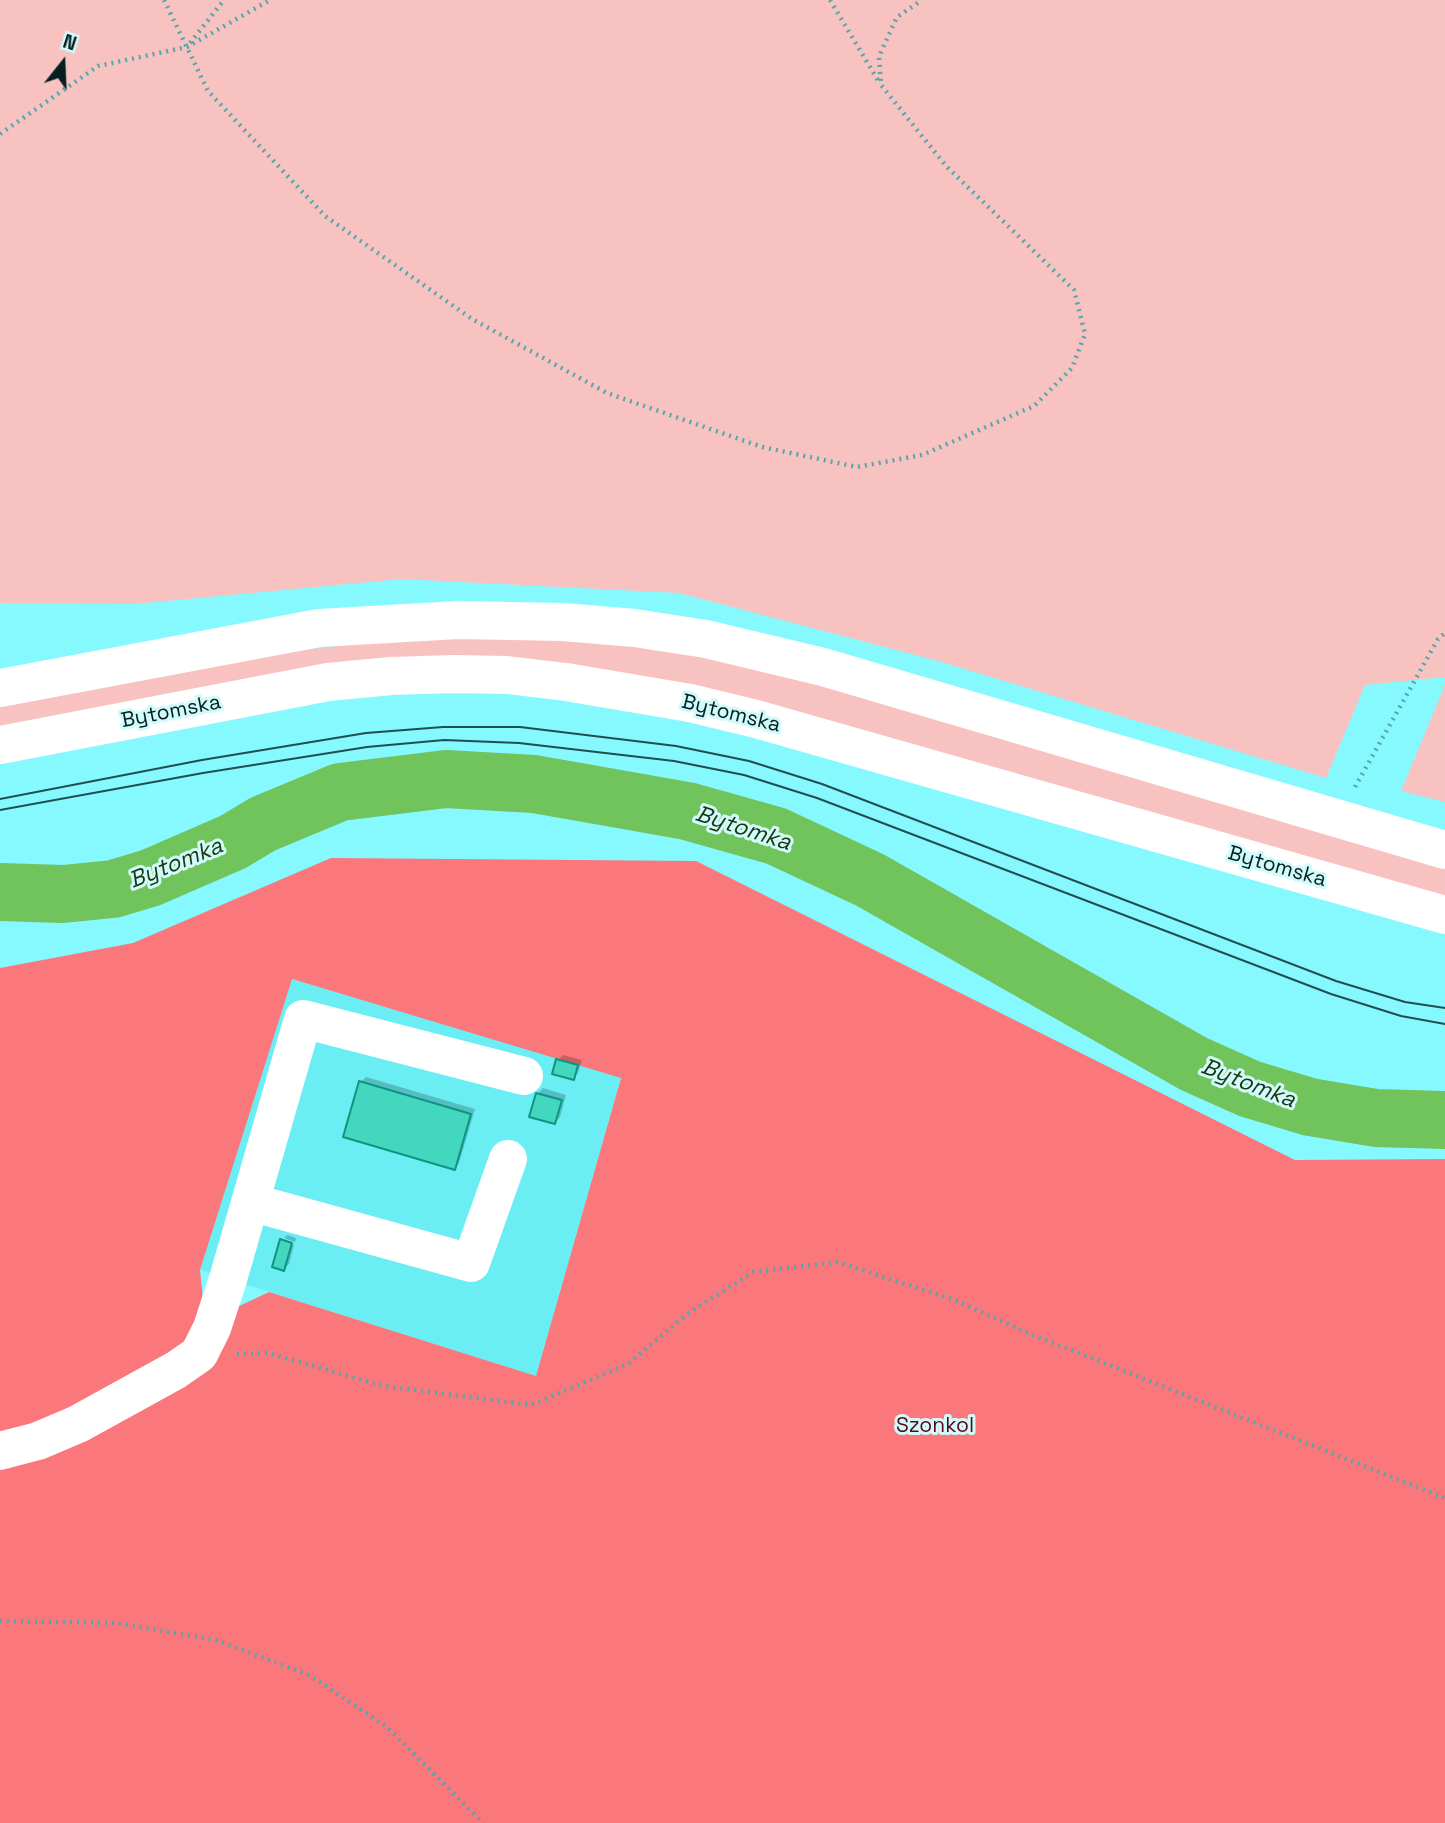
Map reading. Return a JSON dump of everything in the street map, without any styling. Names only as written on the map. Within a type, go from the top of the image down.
[{"type":"street","points":[[0,688],[319,628],[458,620],[563,622],[635,628],[706,639],[810,664],[1445,850]]},
{"type":"street","name":"Bytomska","points":[[0,745],[328,682],[454,674],[554,681],[690,703],[756,719],[1445,915]]},
{"type":"street","points":[[0,1451],[38,1441],[78,1424],[176,1370],[199,1354],[212,1328],[303,1019],[524,1076]]},
{"type":"street","points":[[250,1202],[471,1263],[508,1159]]},
{"type":"path","points":[[164,0],[208,91],[325,216],[472,319],[607,393],[762,447],[857,467],[922,455],[1034,406],[1072,368],[1085,334],[1074,290],[946,166],[881,85],[830,0]]},
{"type":"path","points":[[187,47],[224,0]]},
{"type":"path","points":[[0,134],[99,66],[187,47],[270,0]]},
{"type":"path","points":[[881,85],[878,56],[897,17],[922,0]]},
{"type":"path","points":[[1338,818],[1438,639],[1445,633]]},
{"type":"path","points":[[199,1354],[267,1353],[384,1386],[531,1405],[628,1364],[687,1314],[753,1272],[837,1262],[955,1300],[1023,1331],[1445,1498]]},
{"type":"path","points":[[0,1621],[117,1623],[216,1640],[309,1675],[387,1727],[483,1823]]},
{"type":"shaded area","points":[[0,0],[1445,0],[1445,677],[1365,685],[1326,778],[938,661],[679,593],[401,579],[134,604],[0,603]]},
{"type":"shaded area","points":[[542,638],[628,645],[718,658],[804,679],[1445,868],[1445,897],[607,670],[0,727],[0,705],[282,652],[402,639]]},
{"type":"shaded area","points":[[1445,685],[1445,802],[1401,791]]},
{"type":"shaded area","points":[[291,979],[621,1077],[536,1376],[200,1270]]},
{"type":"green space","name":"Szonkol","points":[[331,858],[696,861],[1295,1160],[1445,1159],[1445,1823],[0,1823],[0,1454],[63,1436],[157,1400],[202,1358],[235,1308],[269,1292],[536,1376],[621,1078],[292,979],[200,1270],[203,1300],[195,1345],[130,1396],[25,1440],[0,1443],[0,968],[133,943]]},
{"type":"building","points":[[556,1059],[578,1065],[574,1080],[552,1074]]},
{"type":"building","points":[[359,1081],[471,1114],[455,1170],[343,1137]]},
{"type":"building","points":[[536,1093],[562,1100],[555,1124],[529,1117]]},
{"type":"building","points":[[280,1239],[292,1243],[284,1271],[272,1267]]},
{"type":"waterway","name":"Bytomka","points":[[0,892],[63,894],[113,889],[150,878],[233,842],[263,824],[340,792],[446,779],[534,784],[687,811],[776,836],[870,880],[1194,1064],[1250,1089],[1310,1107],[1376,1118],[1445,1120]]},
{"type":"tram line","points":[[0,799],[202,760],[366,733],[443,727],[520,727],[676,746],[749,761],[822,784],[1336,981],[1405,1002],[1445,1008]]},
{"type":"tram line","points":[[0,810],[203,773],[367,747],[444,740],[519,743],[674,761],[744,775],[817,798],[1331,994],[1401,1016],[1445,1024]]}]
